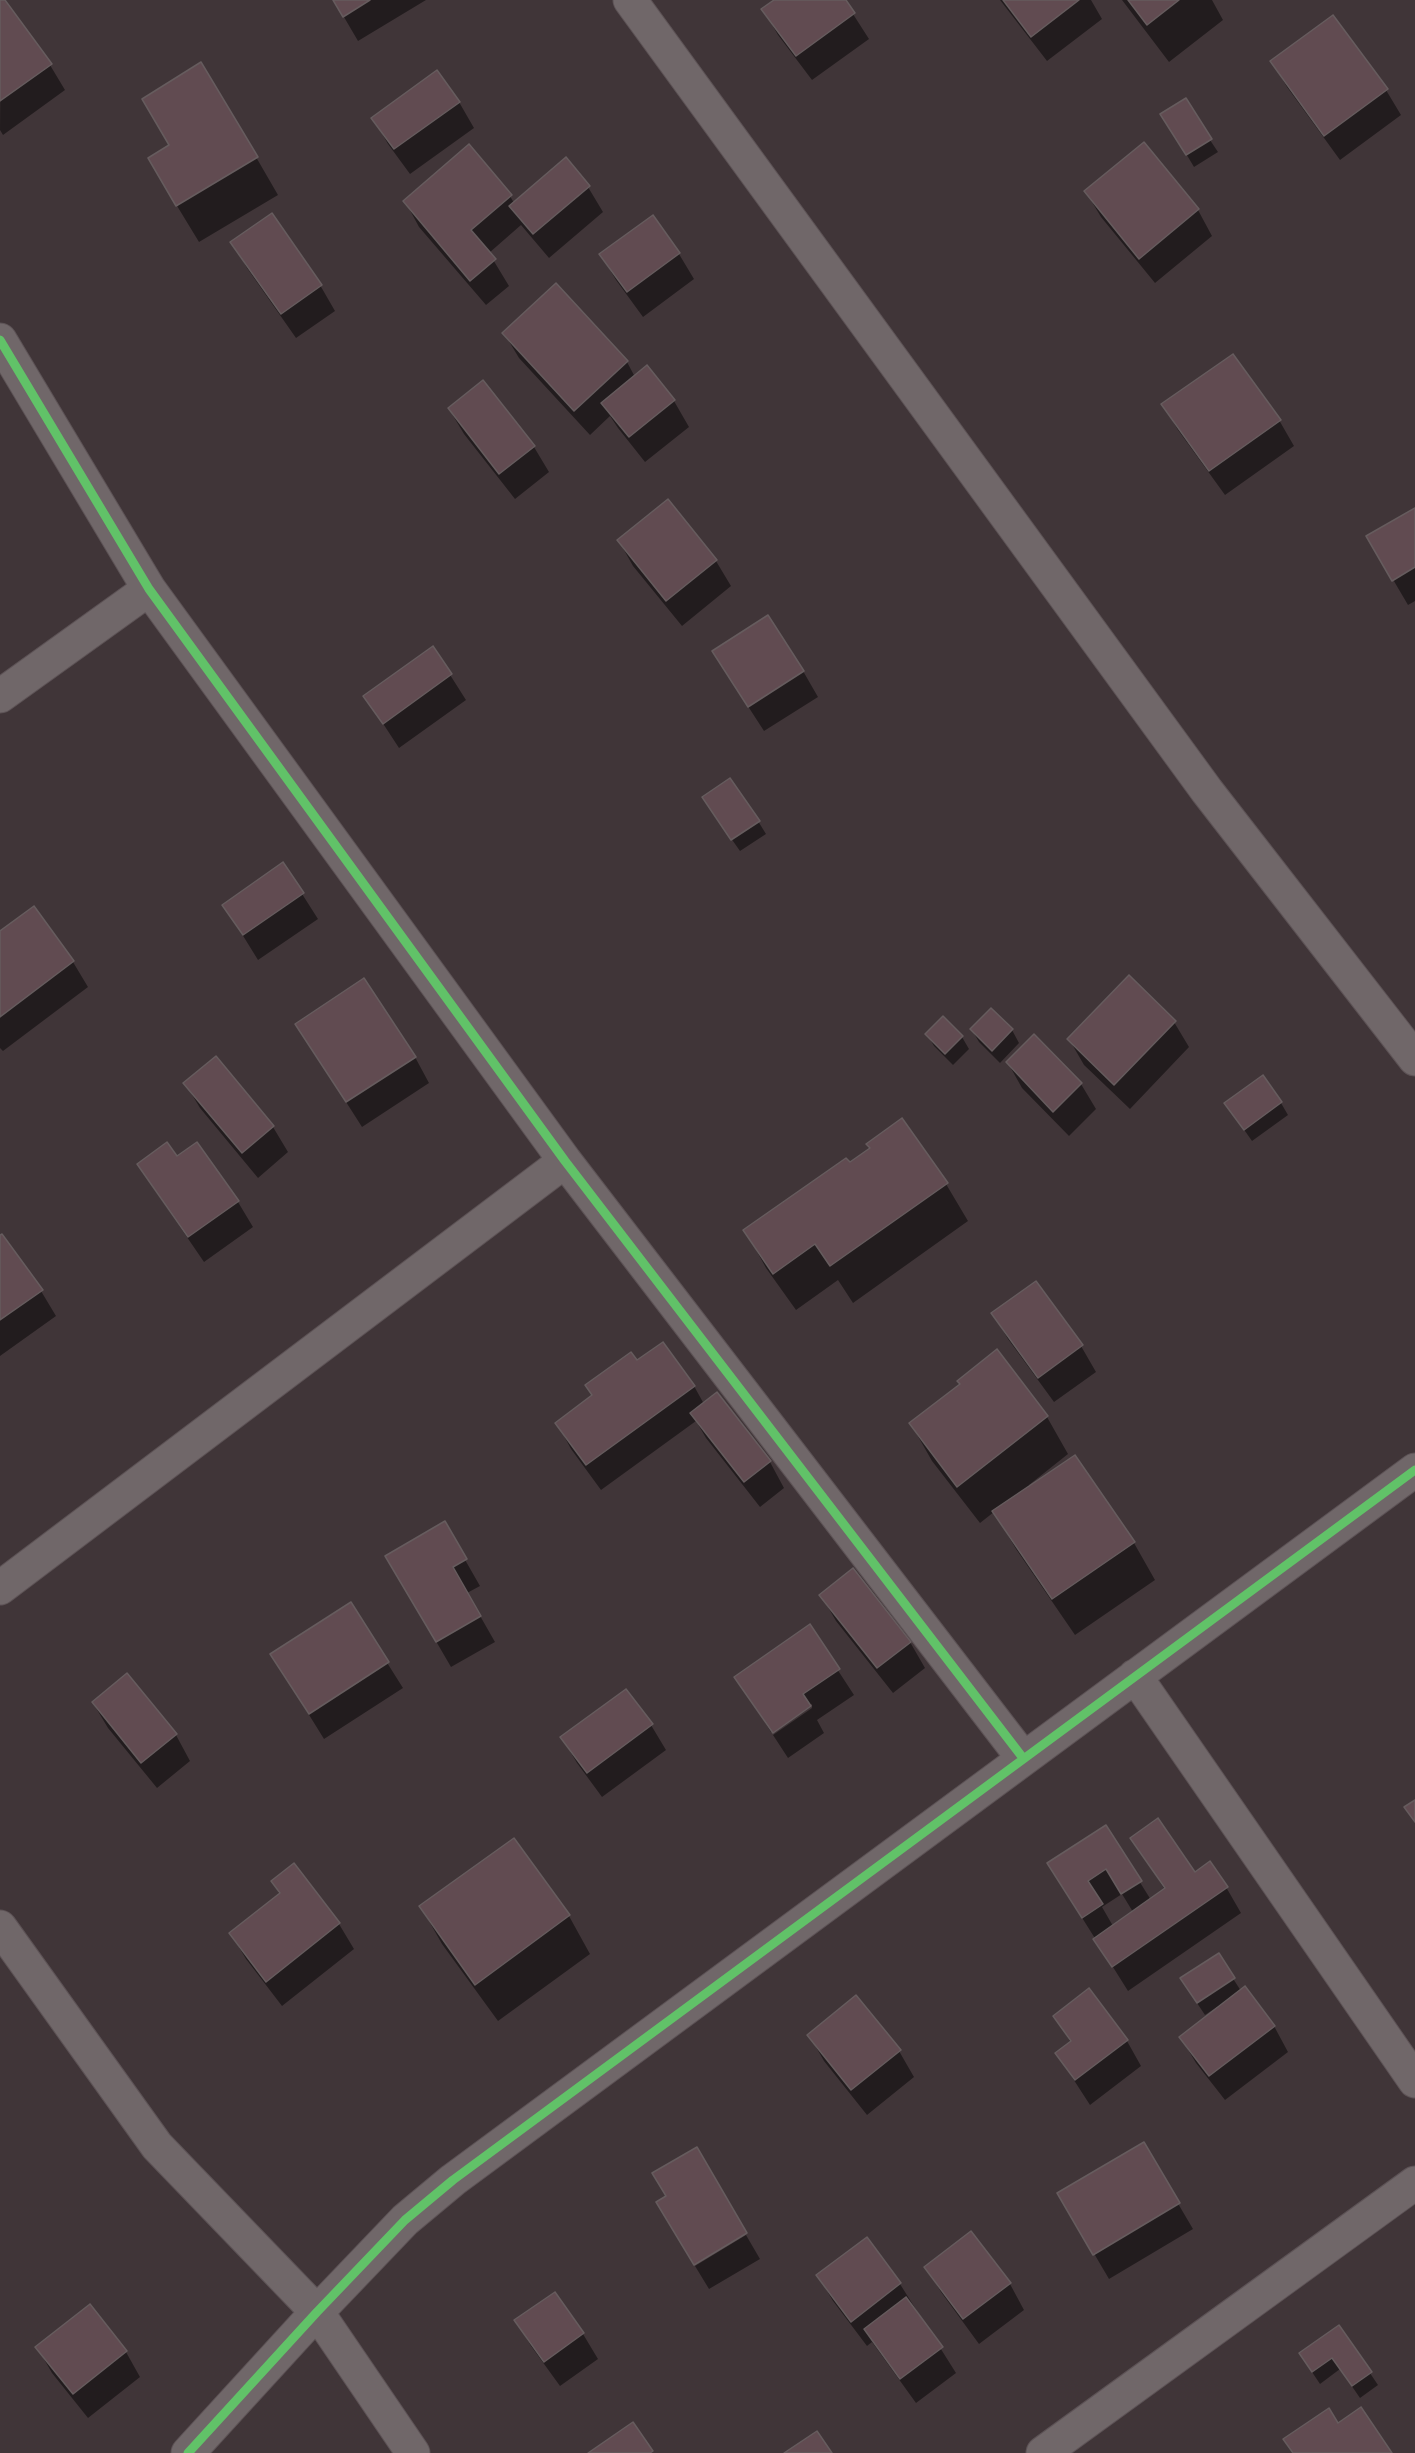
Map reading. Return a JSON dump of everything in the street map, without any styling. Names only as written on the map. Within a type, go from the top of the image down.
[{"type":"street","points":[[630,0],[1207,791],[1415,1059]]},
{"type":"street","points":[[0,340],[149,590],[565,1161],[1023,1758]]},
{"type":"street","points":[[0,696],[149,590]]},
{"type":"street","points":[[0,1588],[565,1161]]},
{"type":"street","points":[[188,2453],[405,2220],[453,2180],[1415,1470]]},
{"type":"street","points":[[1135,1676],[1415,2081]]},
{"type":"street","points":[[0,1927],[157,2146],[317,2312],[413,2453]]},
{"type":"street","points":[[1043,2453],[1415,2184]]},
{"type":"building","points":[[0,0],[5,0],[52,64],[0,101]]},
{"type":"building","points":[[333,0],[370,0],[343,17]]},
{"type":"building","points":[[774,0],[846,0],[855,13],[796,56],[761,9]]},
{"type":"building","points":[[1003,0],[1079,0],[1031,37]]},
{"type":"building","points":[[1128,0],[1179,0],[1147,25]]},
{"type":"building","points":[[1333,15],[1388,89],[1324,136],[1270,61]]},
{"type":"building","points":[[201,62],[258,157],[176,206],[148,158],[169,145],[142,99]]},
{"type":"building","points":[[437,70],[460,102],[394,149],[371,118]]},
{"type":"building","points":[[1186,98],[1212,139],[1186,155],[1160,114]]},
{"type":"building","points":[[1144,142],[1199,209],[1139,259],[1084,191]]},
{"type":"building","points":[[469,144],[512,195],[471,230],[496,259],[470,281],[403,201]]},
{"type":"building","points":[[566,157],[590,186],[533,234],[509,206]]},
{"type":"building","points":[[272,213],[322,285],[281,314],[230,242]]},
{"type":"building","points":[[653,215],[680,253],[627,292],[599,254]]},
{"type":"building","points":[[556,283],[628,361],[574,411],[502,333]]},
{"type":"building","points":[[1233,354],[1281,420],[1209,471],[1161,404]]},
{"type":"building","points":[[647,365],[675,400],[629,437],[601,403]]},
{"type":"building","points":[[483,380],[535,446],[499,474],[448,408]]},
{"type":"building","points":[[668,499],[717,560],[666,601],[617,540]]},
{"type":"building","points":[[1415,508],[1415,567],[1392,581],[1366,536]]},
{"type":"building","points":[[768,615],[804,671],[748,707],[712,651]]},
{"type":"building","points":[[433,646],[452,674],[383,724],[363,696]]},
{"type":"building","points":[[730,778],[760,821],[731,840],[702,797]]},
{"type":"building","points":[[283,862],[304,893],[243,935],[222,905]]},
{"type":"building","points":[[34,906],[74,961],[0,1017],[0,931]]},
{"type":"building","points":[[1129,975],[1176,1021],[1114,1085],[1067,1039]]},
{"type":"building","points":[[364,978],[416,1057],[346,1102],[295,1024]]},
{"type":"building","points":[[991,1008],[1013,1029],[992,1051],[970,1029]]},
{"type":"building","points":[[943,1016],[963,1036],[945,1054],[925,1034]]},
{"type":"building","points":[[1034,1034],[1082,1083],[1053,1112],[1006,1062]]},
{"type":"building","points":[[216,1056],[274,1126],[242,1153],[183,1083]]},
{"type":"building","points":[[1263,1075],[1282,1102],[1244,1130],[1224,1103]]},
{"type":"building","points":[[902,1118],[948,1183],[830,1266],[815,1244],[773,1274],[743,1230],[846,1158],[850,1162],[870,1148],[866,1144]]},
{"type":"building","points":[[167,1142],[177,1156],[197,1142],[239,1201],[188,1237],[137,1164]]},
{"type":"building","points":[[2,1234],[43,1290],[0,1320],[0,1235]]},
{"type":"building","points":[[1036,1281],[1083,1345],[1038,1378],[991,1313]]},
{"type":"building","points":[[663,1342],[695,1386],[586,1465],[555,1423],[592,1395],[585,1385],[631,1352],[637,1360]]},
{"type":"building","points":[[997,1349],[1048,1416],[957,1487],[909,1423],[960,1384],[957,1381]]},
{"type":"building","points":[[717,1392],[771,1461],[744,1482],[690,1413]]},
{"type":"building","points":[[1075,1455],[1135,1542],[1052,1599],[992,1511]]},
{"type":"building","points":[[445,1521],[467,1559],[453,1567],[481,1616],[436,1642],[385,1556]]},
{"type":"building","points":[[853,1568],[911,1642],[877,1668],[819,1595]]},
{"type":"building","points":[[351,1602],[389,1662],[309,1714],[270,1654]]},
{"type":"building","points":[[810,1624],[840,1669],[803,1694],[811,1706],[773,1733],[734,1677]]},
{"type":"building","points":[[127,1673],[177,1734],[141,1763],[92,1702]]},
{"type":"building","points":[[626,1689],[653,1724],[587,1773],[560,1737]]},
{"type":"building","points":[[1415,1800],[1415,1822],[1404,1807]]},
{"type":"building","points":[[1158,1818],[1195,1872],[1210,1861],[1228,1887],[1112,1967],[1093,1939],[1165,1888],[1130,1838]]},
{"type":"building","points":[[1106,1825],[1142,1881],[1121,1894],[1106,1869],[1088,1881],[1103,1904],[1082,1918],[1047,1863]]},
{"type":"building","points":[[514,1838],[570,1915],[475,1985],[419,1906]]},
{"type":"building","points":[[294,1863],[340,1923],[266,1982],[229,1933],[280,1893],[271,1881]]},
{"type":"building","points":[[1219,1953],[1235,1978],[1197,2003],[1180,1978]]},
{"type":"building","points":[[1245,1986],[1275,2026],[1209,2076],[1179,2037]]},
{"type":"building","points":[[1089,1988],[1128,2040],[1075,2080],[1055,2053],[1071,2041],[1053,2016]]},
{"type":"building","points":[[856,1995],[901,2050],[851,2090],[807,2035]]},
{"type":"building","points":[[1144,2142],[1180,2203],[1093,2255],[1057,2193]]},
{"type":"building","points":[[697,2147],[747,2233],[694,2265],[656,2202],[666,2196],[652,2173]]},
{"type":"building","points":[[971,2231],[1011,2283],[963,2319],[924,2267]]},
{"type":"building","points":[[867,2237],[901,2283],[851,2322],[816,2275]]},
{"type":"building","points":[[555,2292],[584,2333],[544,2362],[514,2320]]},
{"type":"building","points":[[906,2297],[943,2347],[900,2379],[864,2329]]},
{"type":"building","points":[[90,2304],[127,2351],[73,2394],[35,2347]]},
{"type":"building","points":[[1339,2325],[1372,2372],[1352,2386],[1332,2358],[1312,2372],[1299,2353]]},
{"type":"building","points":[[1361,2407],[1392,2453],[1293,2453],[1283,2439],[1329,2408],[1338,2423]]},
{"type":"building","points":[[633,2422],[653,2451],[650,2453],[588,2453]]},
{"type":"building","points":[[817,2431],[832,2453],[784,2453]]},
{"type":"cycle path","points":[[0,340],[149,589],[565,1161],[1023,1758]]},
{"type":"cycle path","points":[[188,2453],[405,2220],[453,2180],[1415,1470]]}]
